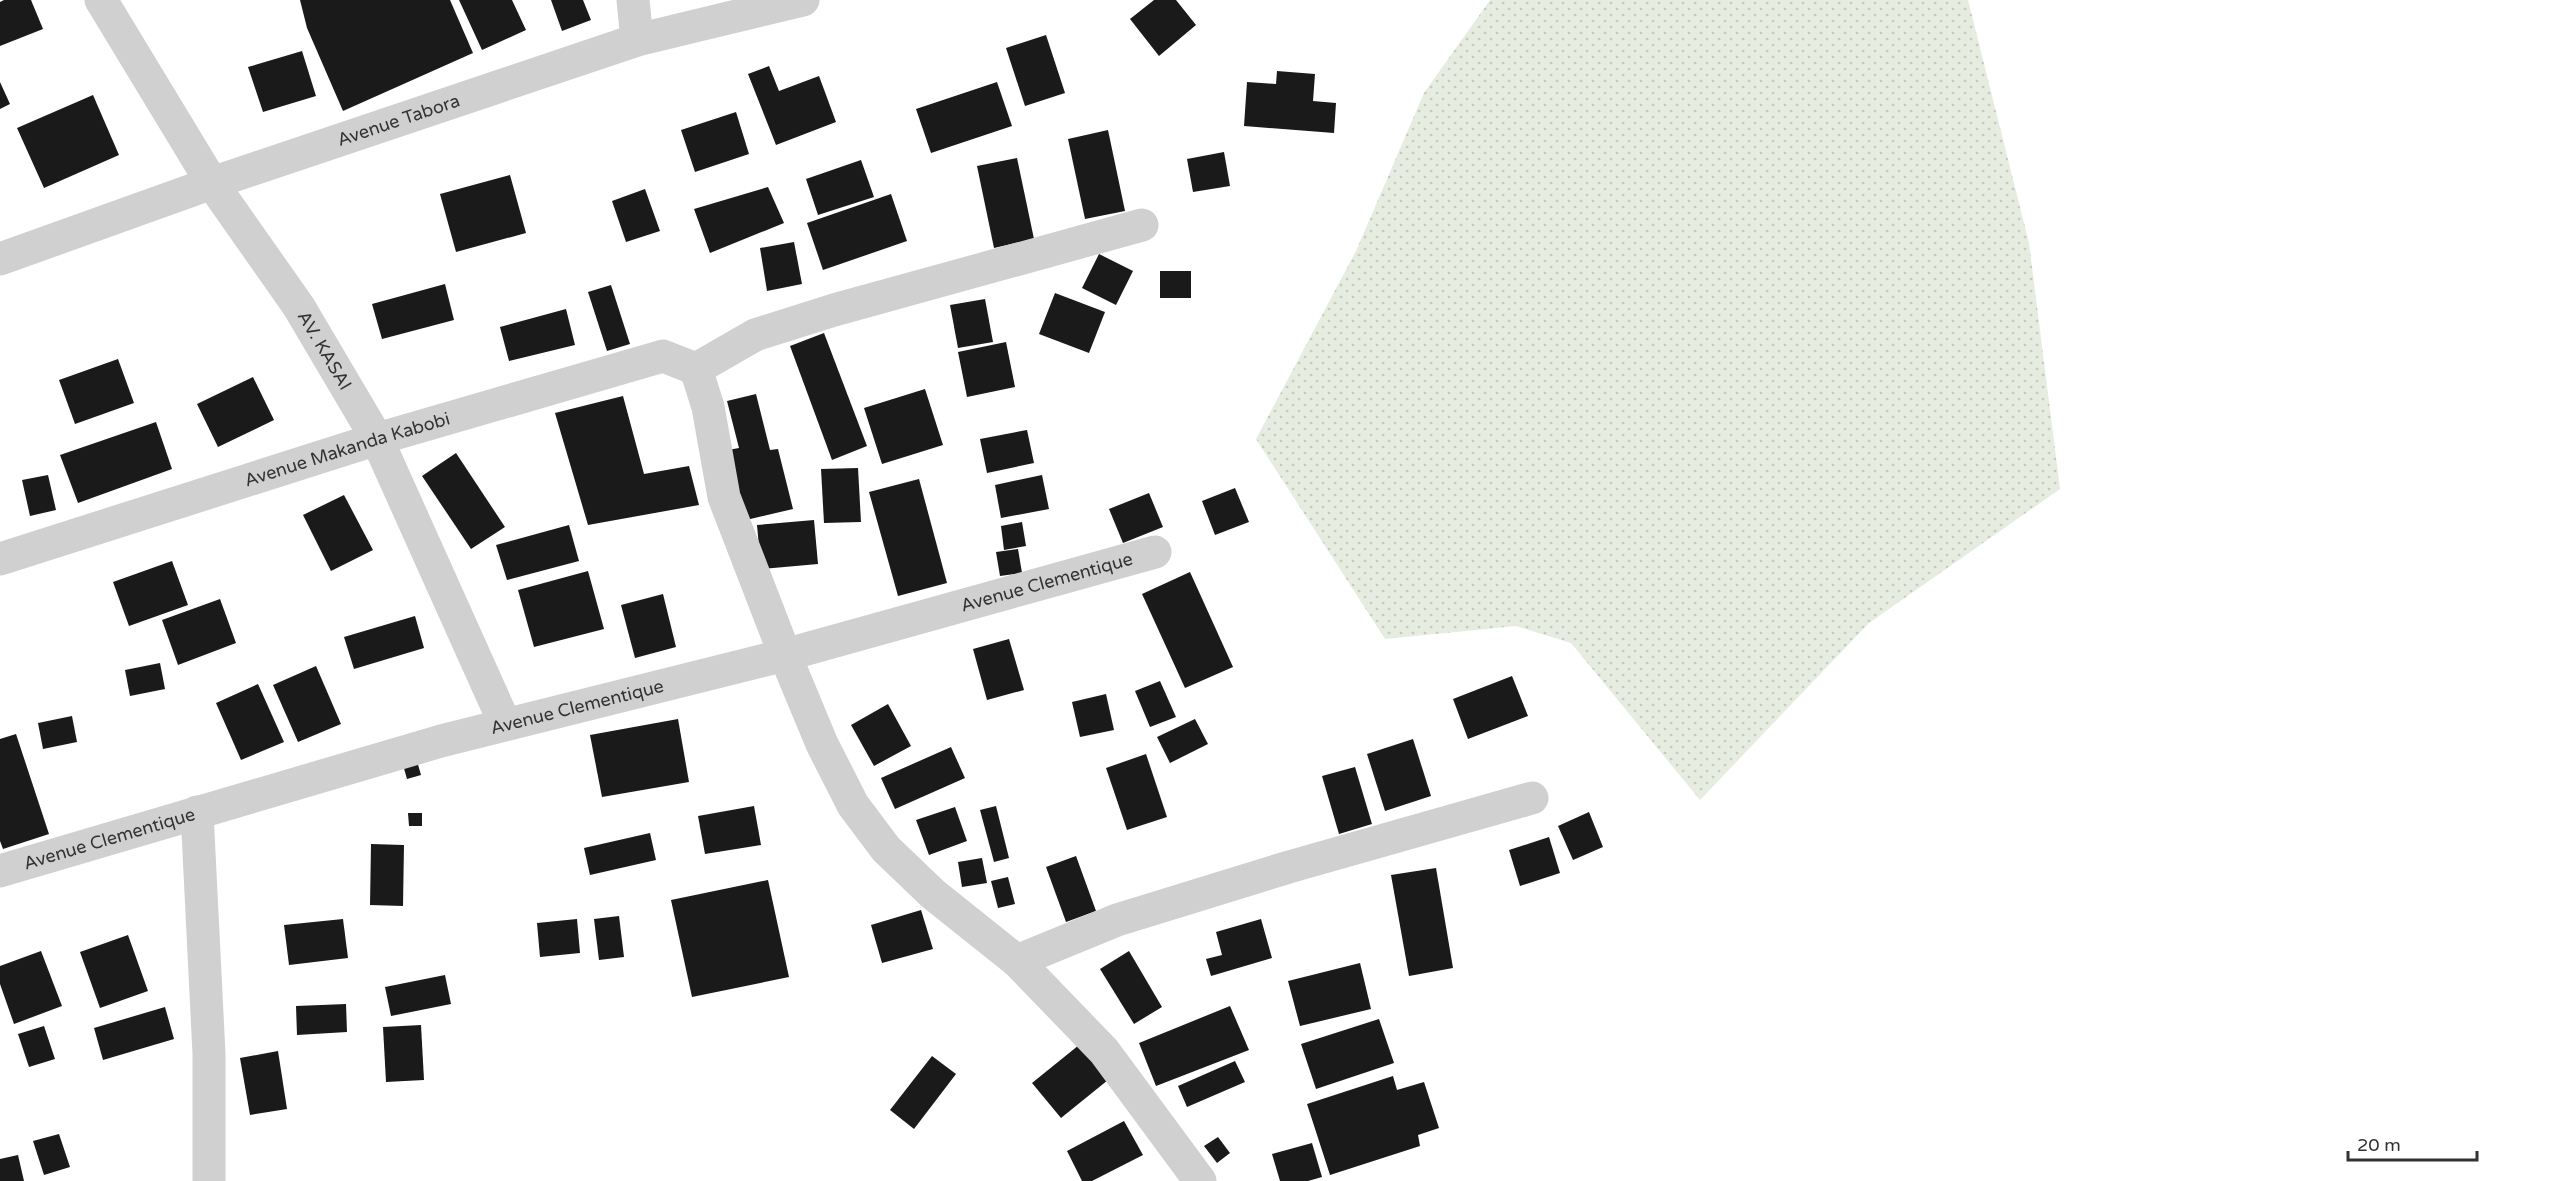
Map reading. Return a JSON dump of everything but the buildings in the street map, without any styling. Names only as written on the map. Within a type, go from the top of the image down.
[{"type":"street","name":"AV. KASAI","points":[[101,0],[212,183],[299,307],[378,440],[505,724]]},
{"type":"street","points":[[633,0],[637,40]]},
{"type":"street","name":"Avenue Tabora","points":[[0,258],[212,183],[637,40],[803,0]]},
{"type":"street","points":[[1142,225],[834,310],[755,335],[696,369],[708,407],[724,497],[822,744],[859,814],[886,849],[933,894],[1017,961],[1104,1051],[1200,1181]]},
{"type":"street","name":"Avenue Makanda Kabobi","points":[[0,559],[378,440],[663,356],[696,369]]},
{"type":"street","name":"Avenue Clementique","points":[[0,871],[505,724],[785,655],[1155,552]]},
{"type":"street","points":[[1017,961],[1128,917],[1289,867],[1532,798]]},
{"type":"street","points":[[197,812],[209,1054],[209,1181]]},
{"type":"shaded area","points":[[1490,0],[1968,0],[2029,243],[2060,489],[1869,623],[1700,800],[1571,643],[1516,626],[1385,639],[1256,439],[1356,251],[1424,93]]}]
